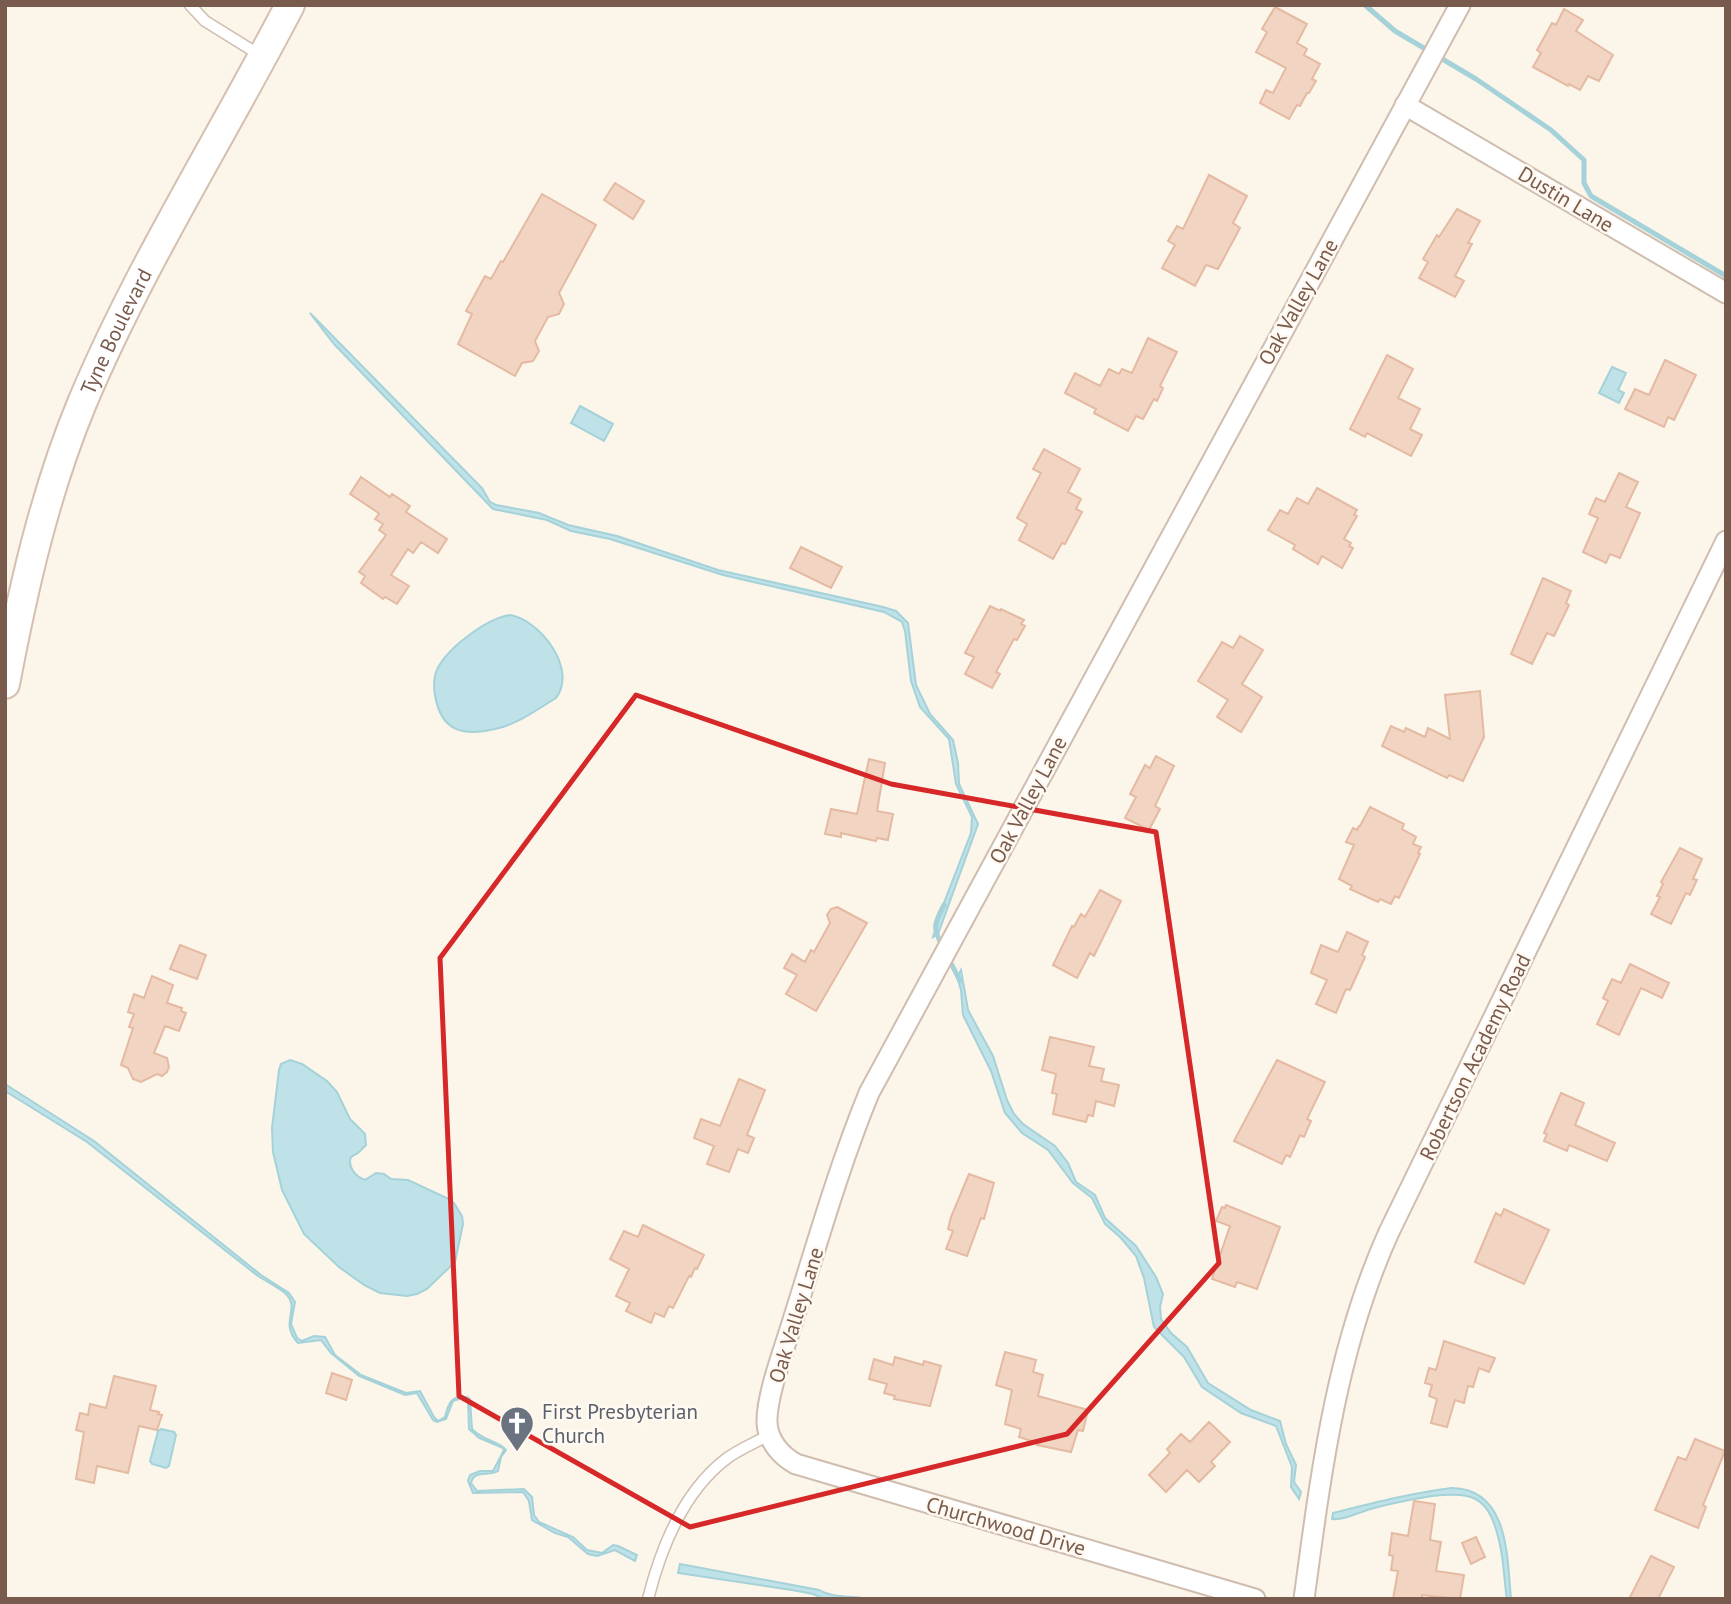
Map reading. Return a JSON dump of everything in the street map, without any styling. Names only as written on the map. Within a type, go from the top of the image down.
[{"type":"street","name":"Tyne Boulevard","points":[[5,684],[34,554],[61,460],[82,403],[140,281],[290,5]]},
{"type":"street","name":"Oak Valley Lane","points":[[769,1435],[769,1405],[783,1353],[850,1142],[869,1093],[1460,5]]},
{"type":"street","name":"Dustin Lane","points":[[1405,105],[1726,293]]},
{"type":"street","name":"Robertson Academy Road","points":[[1304,1599],[1318,1487],[1335,1394],[1369,1277],[1726,541]]},
{"type":"street","name":"Churchwood Drive","points":[[769,1435],[785,1458],[796,1464],[1255,1599]]},
{"type":"lane","points":[[190,5],[205,21],[263,57]]},
{"type":"lane","points":[[648,1599],[663,1548],[692,1496],[727,1458],[769,1435]]},
{"type":"highlighted area","points":[[636,695],[891,784],[1156,832],[1219,1263],[1067,1434],[690,1527],[459,1396],[440,958]]},
{"type":"water","points":[[310,313],[482,488],[490,502],[617,536],[718,570],[896,611],[908,623],[916,685],[930,714],[953,740],[959,784],[978,824],[938,934],[933,937],[971,833],[972,817],[956,784],[949,739],[920,707],[911,681],[902,622],[884,612],[723,575],[610,539],[571,531],[547,520],[493,509],[334,344]]},
{"type":"water","points":[[1612,367],[1626,373],[1618,390],[1624,393],[1619,403],[1599,393]]},
{"type":"water","points":[[580,406],[613,424],[604,441],[571,423]]},
{"type":"water","points":[[510,615],[533,626],[544,636],[559,660],[562,686],[556,698],[514,723],[487,731],[465,732],[456,729],[449,725],[438,708],[434,687],[438,667],[453,649],[471,634],[491,621]]},
{"type":"water","points":[[961,970],[968,1010],[993,1056],[1014,1114],[1023,1124],[1055,1146],[1068,1163],[1076,1182],[1095,1195],[1105,1218],[1136,1246],[1156,1277],[1163,1294],[1161,1319],[1171,1333],[1187,1347],[1208,1383],[1251,1410],[1280,1421],[1286,1444],[1296,1465],[1294,1482],[1301,1492],[1299,1499],[1291,1487],[1292,1467],[1276,1426],[1241,1413],[1202,1387],[1184,1357],[1154,1327],[1144,1278],[1136,1256],[1105,1224],[1092,1198],[1073,1183],[1048,1150],[1022,1133],[1005,1113],[991,1071],[963,1015],[957,977]]},
{"type":"water","points":[[290,1060],[302,1064],[327,1081],[337,1092],[350,1119],[365,1134],[366,1145],[351,1157],[350,1161],[351,1168],[358,1177],[365,1180],[376,1173],[391,1179],[408,1180],[447,1198],[454,1203],[462,1216],[463,1224],[455,1262],[427,1289],[407,1296],[380,1293],[339,1267],[304,1234],[282,1190],[273,1152],[272,1128],[279,1070],[281,1064]]},
{"type":"water","points":[[5,1084],[94,1141],[261,1275],[289,1293],[295,1302],[291,1324],[297,1338],[302,1341],[314,1336],[325,1337],[335,1355],[361,1375],[406,1393],[420,1391],[438,1421],[445,1417],[449,1404],[454,1399],[467,1397],[470,1399],[472,1429],[506,1450],[501,1457],[498,1471],[475,1476],[471,1483],[477,1491],[524,1489],[532,1497],[534,1515],[539,1522],[573,1537],[587,1550],[602,1553],[613,1545],[618,1546],[637,1555],[635,1561],[615,1550],[597,1556],[588,1554],[568,1537],[532,1520],[529,1501],[523,1492],[473,1493],[468,1481],[470,1475],[480,1471],[493,1471],[504,1450],[479,1438],[469,1429],[468,1401],[462,1398],[453,1401],[446,1419],[437,1422],[433,1420],[417,1393],[405,1395],[359,1376],[331,1353],[321,1340],[298,1343],[290,1329],[292,1306],[284,1292],[258,1276],[87,1142],[5,1091]]},
{"type":"water","points":[[161,1429],[176,1435],[169,1466],[166,1468],[150,1461],[158,1431]]},
{"type":"water","points":[[1452,1488],[1471,1491],[1485,1500],[1495,1512],[1506,1546],[1511,1599],[1507,1599],[1496,1529],[1486,1508],[1471,1497],[1432,1496],[1369,1509],[1342,1519],[1332,1519],[1333,1513],[1407,1495]]},
{"type":"water","points":[[680,1564],[819,1590],[831,1595],[869,1599],[824,1599],[792,1590],[678,1573]]},
{"type":"building","points":[[1275,7],[1307,24],[1297,43],[1307,49],[1304,55],[1320,64],[1312,79],[1316,81],[1289,119],[1260,103],[1266,90],[1273,93],[1286,68],[1256,52],[1267,32],[1262,29]]},
{"type":"building","points":[[1564,9],[1583,20],[1576,31],[1613,55],[1599,81],[1588,76],[1580,90],[1533,67],[1541,53],[1537,50],[1552,23],[1556,25]]},
{"type":"building","points":[[1209,175],[1247,196],[1233,223],[1240,228],[1218,269],[1206,265],[1195,286],[1162,268],[1175,245],[1168,241],[1177,226],[1183,229]]},
{"type":"building","points":[[615,183],[644,201],[633,219],[604,200]]},
{"type":"building","points":[[542,194],[596,225],[559,293],[564,304],[559,314],[548,317],[535,341],[539,351],[533,361],[522,363],[515,376],[458,344],[472,314],[466,311],[485,276],[491,279],[501,261],[503,262]]},
{"type":"building","points":[[1457,209],[1480,221],[1468,243],[1472,244],[1455,276],[1464,281],[1455,297],[1419,278],[1428,262],[1423,259]]},
{"type":"building","points":[[1148,338],[1177,352],[1160,386],[1163,388],[1157,401],[1154,399],[1143,419],[1136,416],[1128,431],[1094,413],[1096,409],[1065,393],[1075,373],[1100,386],[1109,369],[1119,374],[1122,369],[1132,373]]},
{"type":"building","points":[[1387,355],[1413,369],[1398,398],[1420,409],[1410,429],[1422,435],[1411,456],[1367,433],[1365,437],[1350,429]]},
{"type":"building","points":[[1665,360],[1696,375],[1674,420],[1668,417],[1664,427],[1625,409],[1635,389],[1649,395]]},
{"type":"building","points":[[1044,449],[1080,469],[1068,492],[1081,499],[1076,509],[1082,512],[1065,544],[1062,543],[1053,559],[1019,540],[1027,524],[1017,518],[1041,473],[1033,469]]},
{"type":"building","points":[[1619,473],[1638,482],[1626,507],[1640,513],[1620,558],[1610,554],[1606,563],[1583,552],[1598,518],[1589,514],[1596,498],[1605,502]]},
{"type":"building","points":[[361,477],[390,497],[392,494],[410,506],[406,512],[447,539],[438,553],[421,542],[413,553],[408,549],[391,575],[409,586],[397,604],[385,597],[383,599],[361,583],[365,576],[359,572],[386,535],[379,530],[383,524],[375,519],[379,514],[350,494]]},
{"type":"building","points":[[1317,488],[1357,510],[1354,515],[1357,516],[1344,539],[1351,543],[1349,546],[1353,548],[1342,568],[1322,556],[1318,564],[1293,549],[1295,545],[1268,530],[1280,510],[1288,514],[1297,498],[1308,504]]},
{"type":"building","points":[[801,547],[842,567],[831,588],[790,568]]},
{"type":"building","points":[[1543,578],[1571,591],[1566,603],[1569,605],[1554,636],[1547,633],[1532,664],[1511,654]]},
{"type":"building","points":[[990,606],[1024,620],[1021,624],[1025,626],[1017,640],[1014,639],[996,672],[1000,674],[992,688],[965,674],[974,657],[965,653]]},
{"type":"building","points":[[1240,636],[1263,650],[1242,684],[1262,697],[1241,732],[1217,717],[1228,700],[1198,681],[1222,642],[1233,648]]},
{"type":"building","points":[[1480,691],[1484,737],[1463,781],[1449,775],[1447,778],[1382,746],[1391,726],[1404,732],[1406,728],[1425,737],[1428,728],[1450,739],[1445,695]]},
{"type":"building","points":[[1156,756],[1174,766],[1155,806],[1160,809],[1149,830],[1125,818],[1136,797],[1130,794],[1145,765],[1150,768]]},
{"type":"building","points":[[869,759],[885,763],[877,811],[893,814],[888,840],[877,838],[876,841],[841,833],[841,837],[825,834],[831,809],[857,814]]},
{"type":"building","points":[[1370,807],[1404,824],[1402,829],[1416,837],[1413,844],[1421,847],[1399,898],[1395,896],[1391,904],[1380,899],[1378,902],[1350,889],[1352,886],[1339,879],[1354,845],[1346,842],[1353,828],[1357,830],[1360,826]]},
{"type":"building","points":[[1680,848],[1702,859],[1693,879],[1697,880],[1690,895],[1686,893],[1671,924],[1651,914],[1660,897],[1657,896],[1663,884],[1661,882]]},
{"type":"building","points":[[1100,890],[1121,901],[1094,956],[1090,953],[1077,978],[1053,965],[1072,926],[1074,927],[1081,914],[1085,917]]},
{"type":"building","points":[[837,907],[867,923],[816,1011],[786,994],[797,975],[784,968],[792,954],[805,962],[811,950],[814,952],[830,923],[827,915],[831,909]]},
{"type":"building","points":[[1347,932],[1368,942],[1362,955],[1365,957],[1350,990],[1346,989],[1336,1013],[1316,1004],[1327,980],[1311,973],[1321,945],[1338,952]]},
{"type":"building","points":[[180,945],[206,955],[197,979],[170,969]]},
{"type":"building","points":[[1630,964],[1669,983],[1662,998],[1641,988],[1619,1035],[1597,1024],[1608,1001],[1603,998],[1612,979],[1621,983]]},
{"type":"building","points":[[152,976],[173,985],[167,1003],[182,1008],[181,1011],[186,1013],[179,1031],[165,1026],[154,1053],[167,1058],[167,1072],[141,1082],[133,1079],[128,1068],[121,1065],[133,1028],[129,1027],[134,1014],[128,1012],[134,994],[144,998]]},
{"type":"building","points":[[1050,1037],[1094,1047],[1089,1066],[1104,1069],[1101,1081],[1119,1085],[1114,1106],[1096,1101],[1093,1116],[1088,1115],[1086,1122],[1053,1114],[1057,1094],[1052,1093],[1056,1074],[1042,1070]]},
{"type":"building","points":[[1277,1060],[1325,1082],[1307,1119],[1311,1121],[1304,1137],[1300,1135],[1290,1157],[1286,1155],[1282,1164],[1234,1141]]},
{"type":"building","points":[[739,1079],[765,1090],[747,1135],[754,1138],[748,1153],[738,1149],[729,1172],[707,1164],[714,1146],[694,1138],[701,1119],[720,1126]]},
{"type":"building","points":[[1561,1093],[1584,1103],[1575,1125],[1615,1143],[1607,1161],[1569,1145],[1567,1151],[1544,1141],[1547,1134],[1544,1133]]},
{"type":"building","points":[[969,1174],[994,1183],[984,1219],[981,1218],[967,1256],[946,1249],[953,1231],[948,1229],[951,1217]]},
{"type":"building","points":[[1226,1205],[1280,1227],[1257,1289],[1237,1282],[1235,1287],[1212,1279],[1230,1226],[1216,1221],[1222,1207],[1225,1208]]},
{"type":"building","points":[[1504,1209],[1549,1230],[1524,1284],[1475,1262],[1496,1213],[1501,1216]]},
{"type":"building","points":[[643,1225],[704,1255],[697,1269],[689,1276],[673,1308],[669,1306],[664,1317],[655,1313],[651,1323],[626,1311],[630,1303],[616,1296],[629,1269],[610,1259],[624,1231],[638,1237]]},
{"type":"building","points":[[1444,1341],[1495,1358],[1489,1372],[1479,1368],[1473,1387],[1468,1386],[1464,1403],[1455,1400],[1447,1427],[1431,1423],[1437,1399],[1429,1396],[1432,1385],[1425,1383],[1429,1368],[1436,1370]]},
{"type":"building","points":[[1005,1352],[1036,1360],[1033,1372],[1043,1375],[1038,1396],[1088,1410],[1083,1431],[1078,1430],[1071,1452],[1037,1445],[1038,1443],[1019,1437],[1021,1429],[1005,1424],[1012,1390],[996,1385]]},
{"type":"building","points":[[895,1357],[923,1365],[924,1361],[941,1366],[930,1406],[894,1399],[895,1396],[884,1393],[887,1384],[869,1379],[874,1359],[893,1365]]},
{"type":"building","points":[[332,1373],[352,1380],[346,1400],[326,1393]]},
{"type":"building","points":[[114,1376],[156,1386],[150,1410],[162,1415],[157,1430],[139,1426],[128,1473],[97,1466],[94,1483],[76,1479],[84,1432],[76,1430],[80,1413],[88,1415],[90,1404],[106,1408]]},
{"type":"building","points":[[1209,1422],[1230,1442],[1211,1462],[1215,1466],[1199,1482],[1187,1470],[1166,1492],[1149,1475],[1170,1453],[1167,1449],[1181,1434],[1190,1442]]},
{"type":"building","points":[[1695,1439],[1725,1451],[1703,1505],[1706,1507],[1698,1528],[1655,1510],[1678,1457],[1686,1460]]},
{"type":"building","points":[[1414,1501],[1435,1504],[1430,1540],[1441,1542],[1436,1571],[1464,1575],[1460,1599],[1422,1595],[1422,1599],[1393,1599],[1398,1571],[1391,1570],[1393,1556],[1389,1555],[1392,1533],[1408,1536]]},
{"type":"building","points":[[1476,1537],[1485,1557],[1471,1564],[1462,1543]]},
{"type":"building","points":[[1651,1556],[1674,1567],[1658,1599],[1629,1599]]},
{"type":"waterway","points":[[1365,5],[1395,31],[1476,79],[1551,130],[1584,160],[1584,183],[1591,196],[1726,276]]},
{"type":"waterway","points":[[943,947],[936,926],[944,905]]},
{"type":"waterway","points":[[949,959],[960,981]]},
{"type":"place","name":"First Presbyterian Church","points":[[517,1453]]}]
